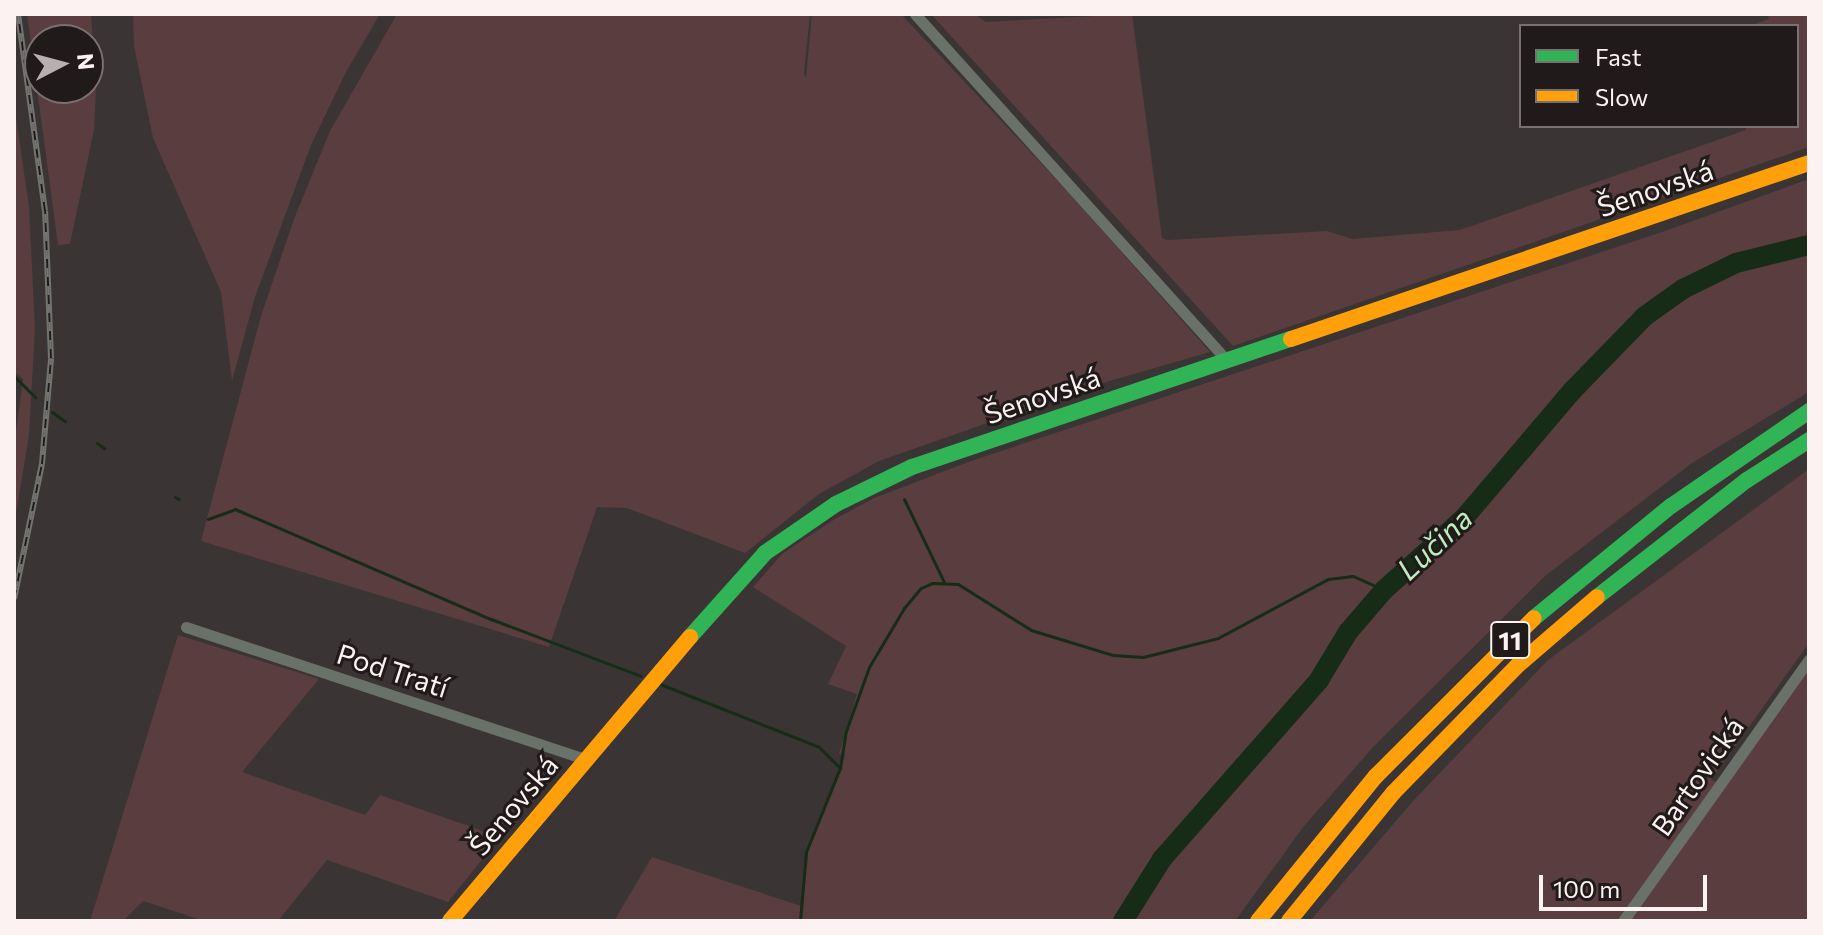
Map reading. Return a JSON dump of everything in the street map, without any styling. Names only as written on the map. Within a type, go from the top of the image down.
[{"type":"main road","name":"Šenovská","points":[[450,921],[585,759],[765,553],[824,511],[912,467],[1809,163]]},
{"type":"main road","name":"11","points":[[1258,921],[1376,776],[1503,646],[1579,579],[1671,506],[1809,411]]},
{"type":"main road","name":"11","points":[[1289,921],[1394,792],[1518,665],[1639,561],[1747,480],[1809,440]]},
{"type":"street","points":[[915,14],[1227,360]]},
{"type":"street","name":"Pod Tratí","points":[[186,627],[585,759]]},
{"type":"street","name":"Bartovická","points":[[1623,921],[1809,659]]},
{"type":"shaded area","points":[[27,14],[91,14],[92,24],[28,24]]},
{"type":"shaded area","points":[[133,14],[380,14],[346,72],[311,145],[255,297],[232,381],[221,292],[153,138],[134,46]]},
{"type":"shaded area","points":[[397,14],[810,14],[806,78],[812,14],[901,14],[1069,193],[1210,352],[1096,385],[879,461],[819,494],[745,553],[627,508],[597,507],[549,647],[201,541],[261,316],[294,219],[330,131]]},
{"type":"shaded area","points":[[931,14],[974,14],[986,22],[1132,14],[1162,238],[1167,240],[1327,231],[1352,239],[1460,230],[1746,128],[1799,128],[1799,24],[1755,24],[1769,19],[1767,14],[1809,14],[1809,147],[1233,346]]},
{"type":"shaded area","points":[[14,103],[29,207],[35,328],[29,435],[14,526],[14,447],[23,379],[14,371]]},
{"type":"shaded area","points":[[39,104],[95,104],[94,130],[70,244],[58,245]]},
{"type":"shaded area","points":[[1809,179],[1809,392],[1692,463],[1545,576],[1373,747],[1304,826],[1235,921],[614,921],[652,857],[801,906],[806,852],[845,755],[839,754],[857,694],[828,684],[846,646],[753,587],[782,554],[835,519],[874,498],[971,461],[1665,231]]},
{"type":"shaded area","points":[[1809,469],[1809,643],[1711,780],[1726,785],[1809,665],[1809,921],[1310,921],[1414,800],[1548,660]]},
{"type":"shaded area","points":[[178,635],[319,679],[242,772],[365,815],[380,795],[500,837],[448,902],[327,860],[278,921],[204,921],[143,901],[123,921],[90,921]]},
{"type":"waterway","name":"Lučina","points":[[1123,921],[1162,859],[1319,680],[1348,632],[1384,590],[1464,518],[1572,391],[1645,316],[1683,289],[1736,263],[1809,245]]},
{"type":"waterway","points":[[14,376],[35,397]]},
{"type":"waterway","points":[[52,412],[65,421]]},
{"type":"waterway","points":[[97,443],[104,448]]},
{"type":"waterway","points":[[175,497],[179,499]]},
{"type":"waterway","points":[[904,499],[944,582]]},
{"type":"waterway","points":[[208,519],[235,509],[491,619],[641,676]]},
{"type":"waterway","points":[[660,684],[819,747],[840,768],[846,731],[869,667],[904,608],[921,588],[932,583],[958,584],[1031,630],[1113,655],[1143,657],[1218,638],[1328,579],[1353,576],[1384,590]]},
{"type":"waterway","points":[[800,921],[806,852],[840,768]]},
{"type":"railway","points":[[14,599],[42,464],[51,358],[45,211],[18,14]]},
{"type":"traffic: fast","points":[[690,637],[765,553],[836,504],[912,467],[1291,339]]},
{"type":"traffic: fast","points":[[1534,618],[1671,506],[1809,411]]},
{"type":"traffic: fast","points":[[1597,597],[1747,480],[1809,440]]},
{"type":"traffic: slow","points":[[1291,339],[1809,163]]},
{"type":"traffic: slow","points":[[1289,921],[1394,792],[1518,665],[1597,597]]},
{"type":"traffic: slow","points":[[1258,921],[1376,776],[1534,618]]},
{"type":"traffic: slow","points":[[450,921],[690,637]]}]
